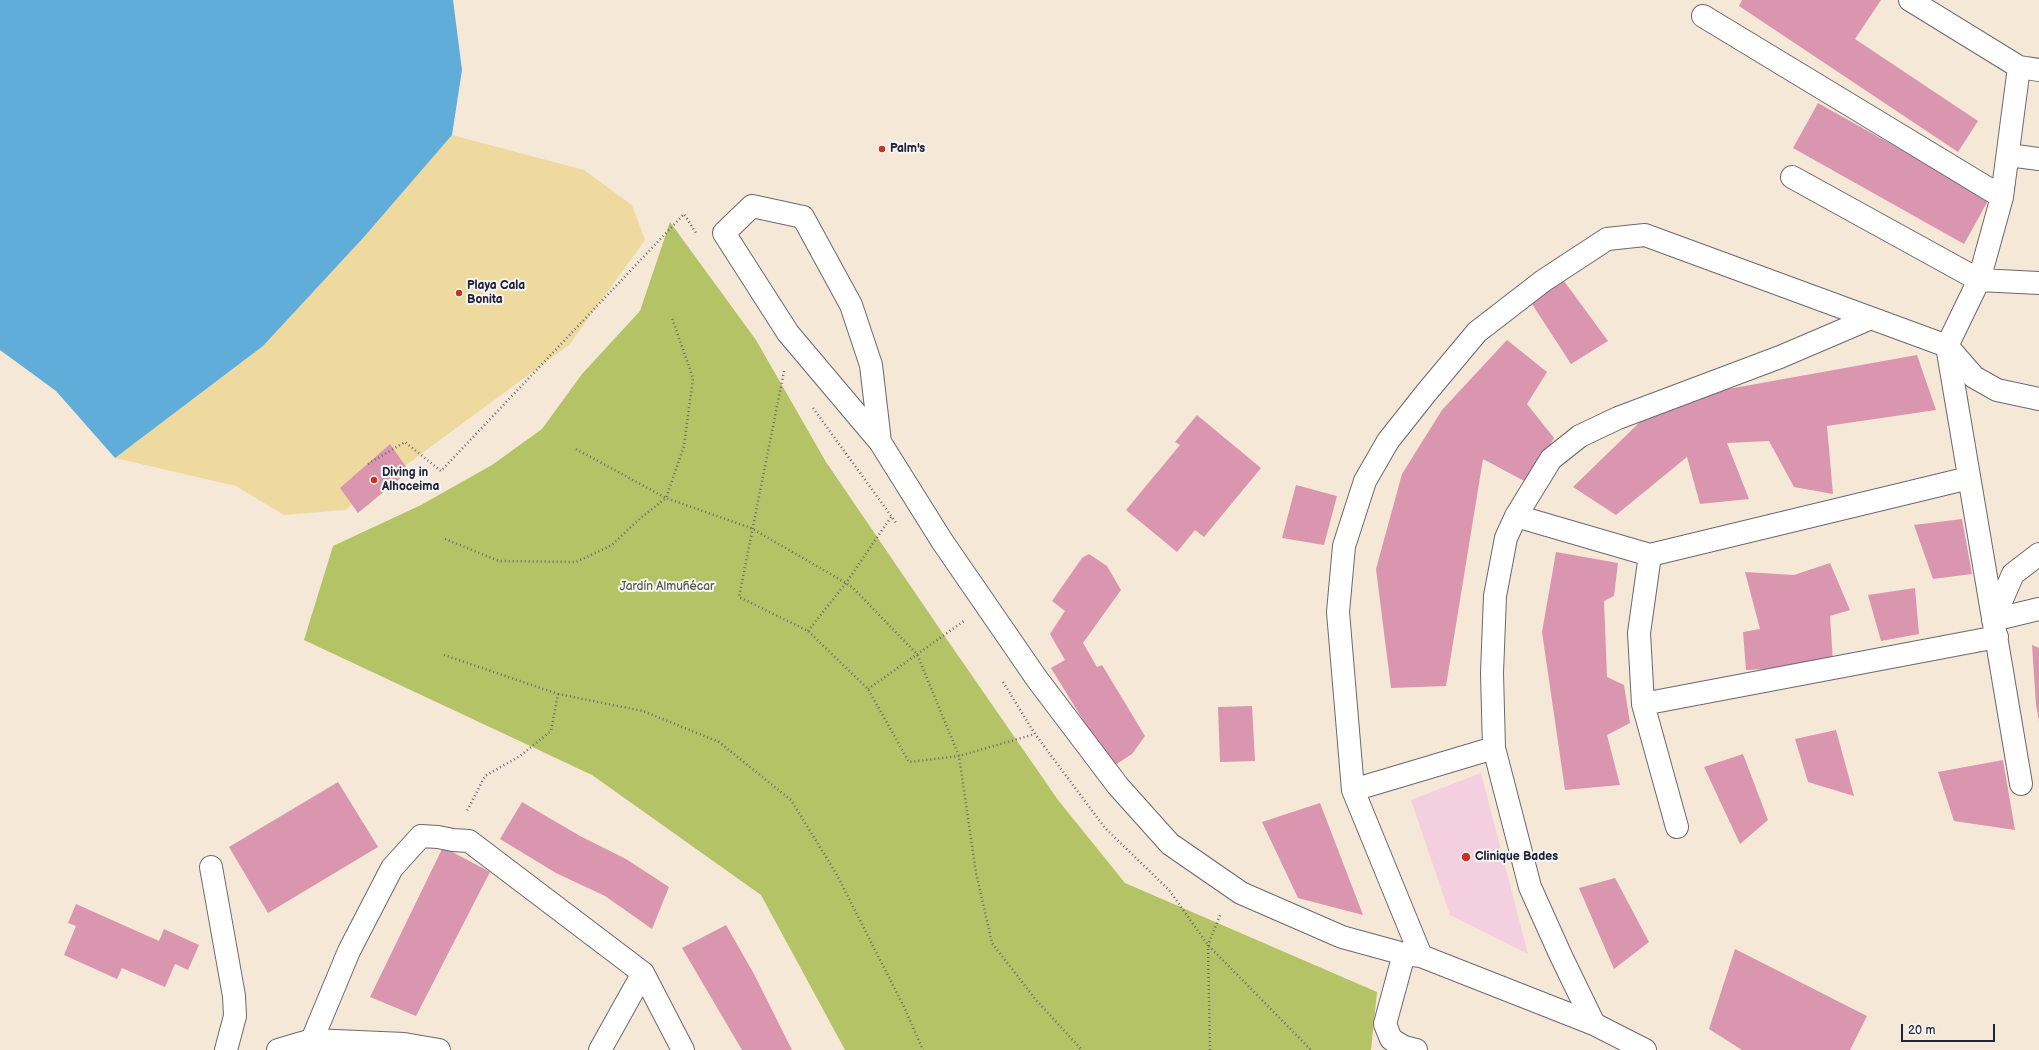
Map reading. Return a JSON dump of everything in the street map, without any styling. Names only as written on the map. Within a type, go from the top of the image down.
[{"type":"street","points":[[1910,0],[2029,68],[2009,155],[2002,197],[1980,280],[1947,346],[2021,784]]},
{"type":"street","points":[[1703,16],[2002,197]]},
{"type":"street","points":[[2009,155],[2039,160]]},
{"type":"street","points":[[1792,177],[1980,280],[2039,283]]},
{"type":"street","points":[[880,442],[871,365],[851,305],[803,217],[752,206],[724,233],[788,333],[880,442],[942,540],[1037,679],[1118,786],[1170,844],[1241,893],[1342,937],[1412,955],[1594,1024],[1645,1050]]},
{"type":"street","points":[[1416,1050],[1404,1047],[1391,1039],[1384,1024],[1412,955],[1353,790],[1338,612],[1344,546],[1365,481],[1388,440],[1426,392],[1477,332],[1543,281],[1607,238],[1645,235],[1947,346],[1974,377],[1997,390],[2039,400]]},
{"type":"street","points":[[1594,1024],[1530,887],[1494,748],[1492,673],[1495,596],[1506,538],[1516,516],[1551,459],[1580,436],[1618,418],[1780,357],[1869,318]]},
{"type":"street","points":[[1516,516],[1650,555],[1969,478]]},
{"type":"street","points":[[1995,628],[2013,574],[2039,554]]},
{"type":"street","points":[[1650,555],[1639,633],[1643,704],[1677,827]]},
{"type":"street","points":[[1643,704],[1995,628],[2039,609]]},
{"type":"street","points":[[1353,790],[1494,748]]},
{"type":"street","points":[[312,1040],[348,951],[392,868],[421,836],[469,841],[643,973],[683,1050]]},
{"type":"street","points":[[211,867],[234,1003],[235,1016],[226,1050]]},
{"type":"street","points":[[600,1050],[643,973]]},
{"type":"street","points":[[278,1050],[312,1040],[439,1050]]},
{"type":"path","points":[[368,464],[405,442],[441,471],[684,214]]},
{"type":"path","points":[[446,539],[499,561],[576,562],[612,545],[637,521],[666,498],[684,446],[692,378],[672,318]]},
{"type":"path","points":[[785,369],[751,528],[739,597],[808,631],[868,689],[909,762],[959,756],[1034,734]]},
{"type":"path","points":[[576,449],[666,498],[751,528],[846,583],[853,588],[917,654],[959,756],[976,874],[992,943],[1036,1000],[1082,1050]]},
{"type":"path","points":[[808,631],[846,583],[892,517]]},
{"type":"path","points":[[868,689],[966,619]]},
{"type":"path","points":[[444,655],[558,694],[643,711],[719,742],[790,800],[837,876],[904,1007],[923,1050]]},
{"type":"path","points":[[453,840],[485,776],[520,756],[551,731],[558,694]]},
{"type":"path","points":[[1210,1050],[1208,945],[1232,886]]},
{"type":"shaded area","name":"Clinique Bades","points":[[1481,773],[1528,954],[1450,915],[1411,800]]},
{"type":"green space","name":"Jardín Almuñécar","points":[[670,222],[756,340],[826,462],[948,641],[1058,800],[1125,883],[1377,992],[1371,1050],[845,1050],[761,895],[592,775],[304,640],[333,546],[421,505],[492,465],[542,429],[582,374],[640,311]]},
{"type":"sand","name":"Playa Cala Bonita","points":[[452,135],[584,170],[632,205],[645,240],[569,345],[345,510],[284,515],[236,486],[115,458],[263,346],[364,237]]},
{"type":"water","points":[[0,0],[453,0],[462,70],[452,135],[364,237],[263,346],[115,458],[56,391],[0,350]]},
{"type":"building","points":[[1742,0],[1881,0],[1855,39],[1978,121],[1958,152],[1739,6]]},
{"type":"building","points":[[1818,103],[1989,199],[1964,244],[1793,148]]},
{"type":"building","points":[[1564,281],[1608,341],[1571,364],[1530,301]]},
{"type":"building","points":[[1507,340],[1547,372],[1527,404],[1554,438],[1528,483],[1483,459],[1446,686],[1391,688],[1376,569],[1402,474],[1442,410]]},
{"type":"building","points":[[1917,355],[1936,410],[1827,426],[1833,494],[1794,487],[1769,441],[1727,443],[1749,499],[1700,504],[1687,457],[1616,515],[1573,487],[1643,419],[1728,389]]},
{"type":"building","points":[[1197,415],[1261,468],[1204,537],[1195,530],[1177,552],[1126,510],[1180,445],[1175,442]]},
{"type":"building","name":"Diving in Alhoceima","points":[[390,444],[409,471],[358,513],[340,488]]},
{"type":"building","points":[[1296,485],[1337,496],[1324,545],[1282,538]]},
{"type":"building","points":[[1962,519],[1972,574],[1933,579],[1914,525]]},
{"type":"building","points":[[1556,552],[1618,563],[1614,596],[1604,601],[1607,677],[1624,685],[1630,723],[1607,735],[1620,785],[1565,790],[1542,632]]},
{"type":"building","points":[[1089,554],[1107,566],[1121,590],[1083,643],[1097,667],[1102,665],[1145,736],[1132,754],[1112,767],[1051,668],[1065,660],[1050,634],[1065,611],[1052,601],[1082,558]]},
{"type":"building","points":[[1830,563],[1850,610],[1830,616],[1833,662],[1786,668],[1746,670],[1743,632],[1760,629],[1745,572],[1794,575]]},
{"type":"building","points":[[1915,588],[1919,634],[1881,641],[1868,595]]},
{"type":"building","points":[[2032,645],[2039,648],[2039,721],[2036,705]]},
{"type":"building","points":[[1252,706],[1255,761],[1220,762],[1218,707]]},
{"type":"building","points":[[1836,730],[1854,796],[1808,782],[1795,739]]},
{"type":"building","points":[[1743,754],[1768,820],[1740,844],[1704,767]]},
{"type":"building","points":[[2003,760],[2015,830],[1954,821],[1938,772]]},
{"type":"building","points":[[338,782],[378,847],[268,913],[229,847]]},
{"type":"building","points":[[522,802],[580,836],[626,859],[669,887],[652,929],[605,896],[556,873],[500,839]]},
{"type":"building","points":[[1320,803],[1363,915],[1298,898],[1262,822]]},
{"type":"building","points":[[443,847],[490,872],[416,1016],[370,997]]},
{"type":"building","points":[[1615,878],[1649,942],[1614,969],[1579,888]]},
{"type":"building","points":[[76,904],[159,941],[164,929],[199,945],[188,970],[175,964],[165,987],[122,968],[117,979],[64,955],[76,926],[68,923]]},
{"type":"building","points":[[726,925],[754,974],[792,1050],[742,1050],[682,948]]},
{"type":"building","points":[[1735,949],[1867,1016],[1850,1050],[1742,1050],[1709,1029]]},
{"type":"place","name":"Palm's","points":[[882,149]]},
{"type":"place","name":"Playa Cala Bonita","points":[[459,293]]},
{"type":"place","name":"Diving in Alhoceima","points":[[374,480]]},
{"type":"place","name":"Clinique Bades","points":[[1466,857]]}]
